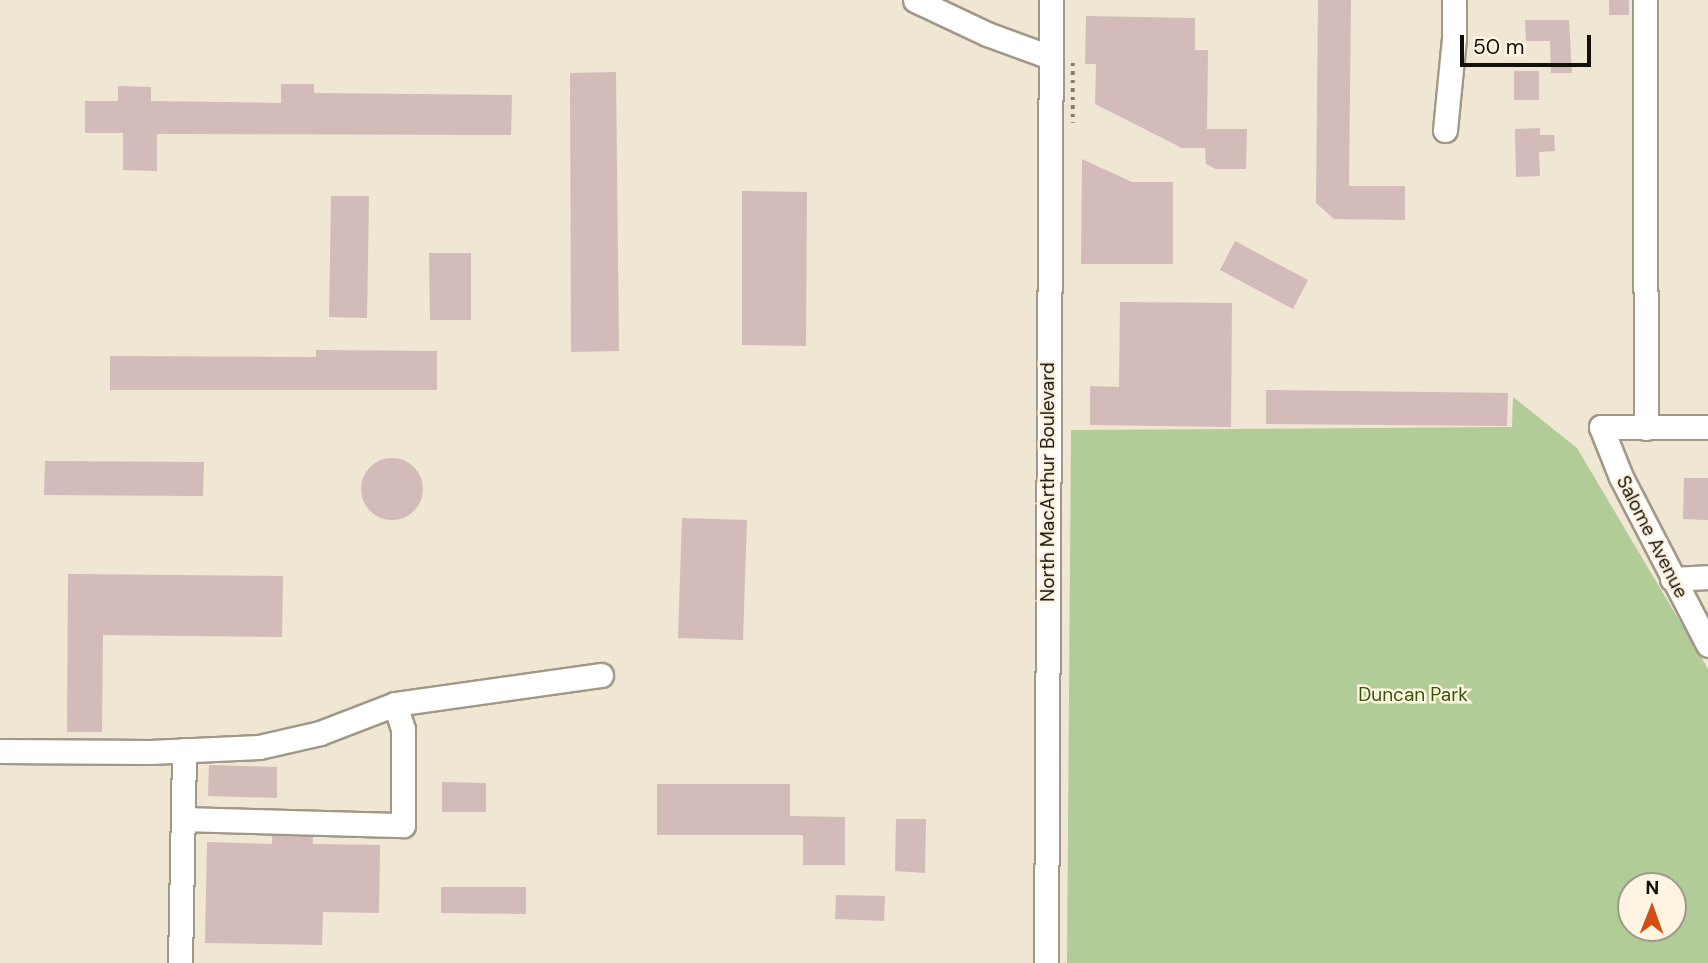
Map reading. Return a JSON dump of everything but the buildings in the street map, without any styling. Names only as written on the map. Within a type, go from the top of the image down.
[{"type":"street","points":[[915,0],[987,34],[1050,57]]},
{"type":"street","name":"North MacArthur Boulevard","points":[[1045,963],[1051,0]]},
{"type":"street","points":[[1445,130],[1454,38],[1454,0]]},
{"type":"street","points":[[1645,0],[1646,428],[1708,427]]},
{"type":"street","name":"Salome Avenue","points":[[1646,428],[1601,427],[1621,477],[1708,645]]},
{"type":"street","points":[[1672,579],[1708,577]]},
{"type":"street","points":[[0,751],[259,747],[320,733],[395,704],[601,675]]},
{"type":"street","points":[[184,819],[403,825],[402,729],[395,704]]},
{"type":"street","points":[[180,963],[184,750]]},
{"type":"path","points":[[1073,63],[1073,123]]},
{"type":"green space","name":"Duncan Park","points":[[1513,397],[1577,448],[1708,669],[1708,963],[1067,963],[1071,430],[1512,427]]}]
